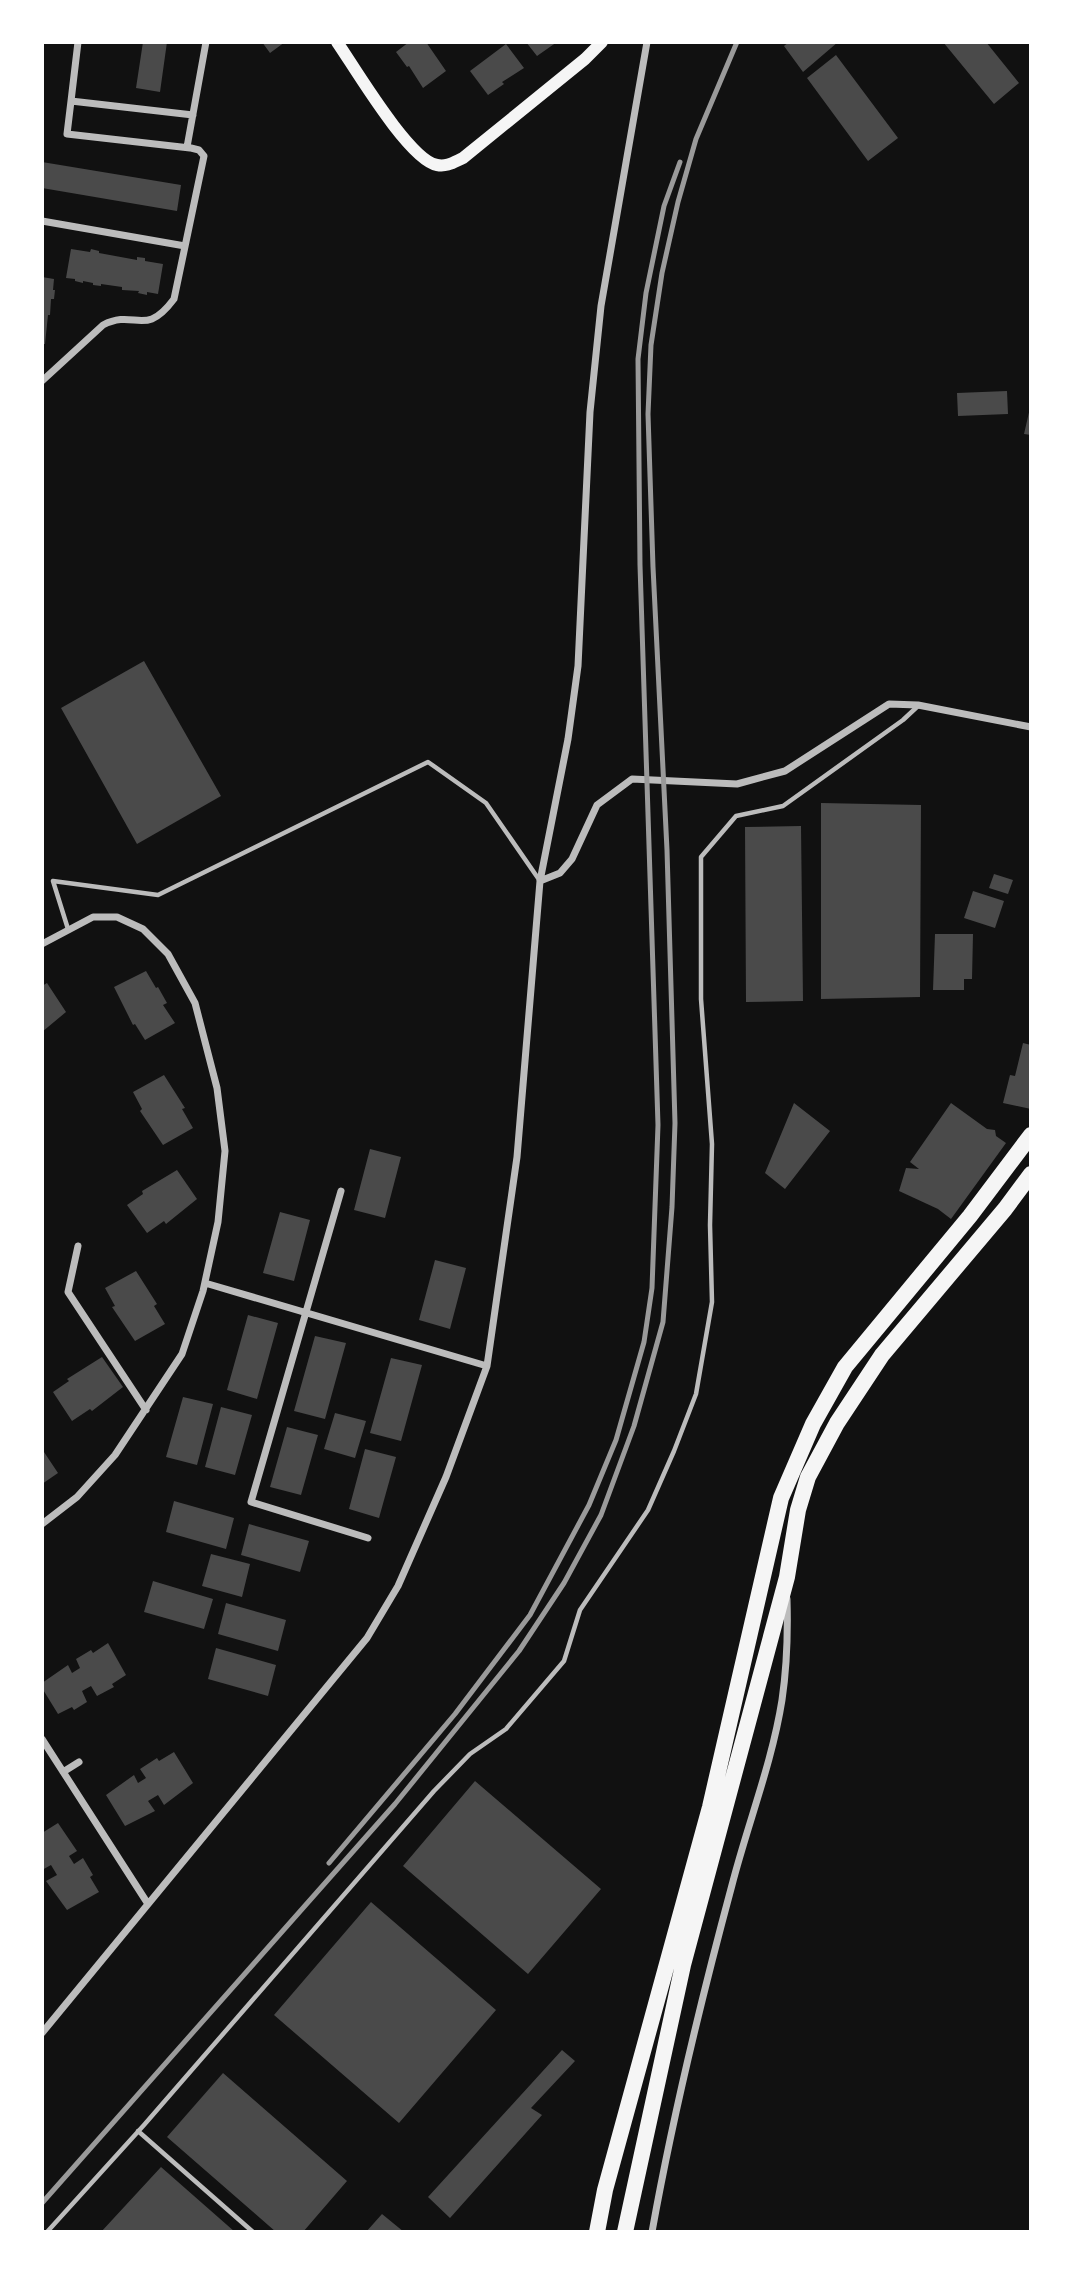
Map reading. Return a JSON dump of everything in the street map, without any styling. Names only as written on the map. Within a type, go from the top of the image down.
[{"type":"highway","points":[[597,2232],[608,2178],[710,1807],[785,1486],[813,1424],[845,1367],[970,1216],[1031,1135]]},
{"type":"highway","points":[[625,2232],[683,1965],[787,1577],[798,1510],[808,1477],[837,1423],[882,1355],[1005,1209],[1031,1174]]},
{"type":"main road","points":[[337,42],[404,139],[419,155],[434,165],[447,166],[463,158],[585,59],[602,42]]},
{"type":"street","points":[[42,381],[103,325],[113,320],[152,321],[164,312],[174,299],[204,156],[199,150],[190,148],[67,134],[78,42]]},
{"type":"street","points":[[190,148],[187,147],[206,42]]},
{"type":"street","points":[[42,2033],[367,1638],[403,1575],[446,1477],[487,1366],[517,1157],[540,881],[568,739],[578,666],[590,412],[600,306],[648,42]]},
{"type":"street","points":[[71,101],[193,116]]},
{"type":"street","points":[[42,221],[185,246]]},
{"type":"street","points":[[540,881],[560,873],[572,859],[597,805],[632,779],[737,784],[785,771],[889,704],[918,705],[1031,727]]},
{"type":"street","points":[[42,943],[93,917],[117,917],[144,929],[168,954],[195,1003],[217,1088],[225,1151],[218,1222],[205,1283],[182,1354],[115,1455],[77,1497],[42,1524]]},
{"type":"street","points":[[341,1191],[251,1502],[368,1538]]},
{"type":"street","points":[[78,1246],[68,1292],[146,1410]]},
{"type":"street","points":[[205,1283],[487,1366]]},
{"type":"street","points":[[652,2232],[693,2033],[737,1866],[771,1754],[782,1700],[788,1646],[787,1577]]},
{"type":"street","points":[[42,1739],[148,1904]]},
{"type":"street","points":[[63,1772],[79,1762]]},
{"type":"lane","points":[[47,2232],[434,1791],[470,1754],[506,1730],[564,1661],[580,1610],[648,1510],[674,1451],[696,1394],[712,1302],[712,1144],[701,999],[701,857],[736,817],[783,806],[903,720],[918,705]]},
{"type":"lane","points":[[68,929],[53,881],[158,895],[428,762],[486,803],[540,881]]},
{"type":"lane","points":[[138,2131],[253,2232]]},
{"type":"building","points":[[143,42],[167,42],[160,92],[136,88]]},
{"type":"building","points":[[262,42],[285,42],[270,53]]},
{"type":"building","points":[[409,42],[426,42],[446,71],[423,88],[396,52]]},
{"type":"building","points":[[526,42],[557,42],[537,56]]},
{"type":"building","points":[[789,42],[838,42],[803,72],[784,46]]},
{"type":"building","points":[[943,42],[986,42],[1019,83],[994,104]]},
{"type":"building","points":[[506,44],[524,68],[488,95],[470,71]]},
{"type":"building","points":[[836,55],[898,138],[868,161],[807,78]]},
{"type":"building","points":[[42,162],[181,185],[177,211],[42,188]]},
{"type":"building","points":[[71,249],[90,252],[91,249],[99,253],[137,260],[137,257],[145,258],[145,261],[163,264],[158,294],[147,292],[147,295],[138,293],[139,291],[122,290],[122,287],[93,285],[66,278]]},
{"type":"building","points":[[42,277],[54,279],[55,290],[48,315],[45,344],[42,344]]},
{"type":"building","points":[[1007,391],[1008,414],[958,416],[957,393]]},
{"type":"building","points":[[1031,408],[1031,435],[1024,434]]},
{"type":"building","points":[[144,661],[221,796],[137,844],[61,708]]},
{"type":"building","points":[[821,803],[921,805],[920,997],[821,999]]},
{"type":"building","points":[[801,826],[803,1001],[746,1002],[745,827]]},
{"type":"building","points":[[994,874],[1013,880],[1008,894],[989,888]]},
{"type":"building","points":[[973,891],[1004,901],[995,928],[964,918]]},
{"type":"building","points":[[935,934],[973,934],[972,979],[964,979],[964,990],[933,990]]},
{"type":"building","points":[[146,971],[167,1003],[163,1005],[175,1023],[145,1040],[135,1024],[133,1025],[114,987]]},
{"type":"building","points":[[47,983],[66,1012],[42,1032],[42,986]]},
{"type":"building","points":[[1023,1043],[1031,1045],[1031,1109],[1003,1103],[1010,1075],[1015,1076]]},
{"type":"building","points":[[164,1075],[185,1108],[182,1109],[193,1128],[163,1145],[140,1111],[142,1109],[133,1092]]},
{"type":"building","points":[[794,1103],[830,1131],[785,1189],[765,1173]]},
{"type":"building","points":[[951,1103],[987,1129],[995,1130],[996,1136],[1006,1143],[951,1219],[938,1209],[899,1191],[906,1168],[919,1169],[910,1162]]},
{"type":"building","points":[[370,1149],[401,1157],[385,1218],[354,1210]]},
{"type":"building","points":[[177,1170],[197,1199],[166,1224],[164,1221],[147,1233],[127,1205],[143,1194],[142,1191]]},
{"type":"building","points":[[280,1212],[310,1220],[294,1281],[263,1273]]},
{"type":"building","points":[[435,1260],[466,1268],[450,1329],[419,1320]]},
{"type":"building","points":[[136,1271],[157,1304],[154,1306],[165,1324],[135,1341],[112,1307],[115,1306],[105,1288]]},
{"type":"building","points":[[248,1315],[278,1323],[257,1399],[227,1390]]},
{"type":"building","points":[[315,1336],[346,1343],[325,1419],[294,1411]]},
{"type":"building","points":[[102,1357],[123,1387],[92,1411],[90,1409],[72,1421],[53,1392],[69,1381],[67,1379]]},
{"type":"building","points":[[391,1358],[422,1365],[401,1441],[370,1433]]},
{"type":"building","points":[[183,1397],[213,1404],[197,1465],[166,1457]]},
{"type":"building","points":[[221,1407],[252,1415],[235,1475],[205,1467]]},
{"type":"building","points":[[335,1413],[366,1421],[355,1458],[324,1449]]},
{"type":"building","points":[[287,1427],[318,1435],[301,1495],[270,1487]]},
{"type":"building","points":[[42,1449],[58,1473],[42,1484]]},
{"type":"building","points":[[365,1449],[396,1457],[379,1518],[349,1509]]},
{"type":"building","points":[[174,1501],[234,1518],[226,1549],[166,1532]]},
{"type":"building","points":[[249,1524],[309,1541],[300,1572],[241,1555]]},
{"type":"building","points":[[211,1554],[250,1564],[242,1597],[202,1586]]},
{"type":"building","points":[[153,1581],[213,1599],[204,1629],[144,1612]]},
{"type":"building","points":[[226,1603],[286,1620],[278,1651],[218,1634]]},
{"type":"building","points":[[108,1643],[126,1675],[112,1684],[114,1687],[97,1696],[91,1686],[82,1691],[87,1702],[74,1710],[72,1707],[58,1714],[42,1688],[42,1683],[68,1665],[72,1673],[80,1668],[76,1659],[91,1650],[93,1653]]},
{"type":"building","points":[[216,1648],[276,1665],[268,1696],[208,1679]]},
{"type":"building","points":[[174,1752],[193,1783],[164,1805],[158,1795],[148,1801],[155,1811],[125,1826],[106,1795],[134,1775],[138,1783],[146,1778],[140,1769],[157,1758],[159,1761]]},
{"type":"building","points":[[475,1781],[601,1889],[528,1974],[403,1866]]},
{"type":"building","points":[[58,1823],[77,1851],[69,1856],[74,1864],[83,1858],[99,1892],[67,1910],[46,1881],[57,1875],[51,1865],[42,1870],[42,1833]]},
{"type":"building","points":[[371,1902],[496,2010],[399,2123],[274,2015]]},
{"type":"building","points":[[562,2050],[575,2061],[531,2108],[542,2115],[450,2218],[428,2197]]},
{"type":"building","points":[[223,2073],[347,2181],[303,2232],[276,2232],[167,2137]]},
{"type":"building","points":[[161,2167],[235,2232],[101,2232]]},
{"type":"building","points":[[382,2214],[404,2232],[366,2232]]},
{"type":"railway","points":[[42,2203],[395,1804],[519,1651],[564,1583],[601,1515],[634,1426],[663,1322],[675,1123],[667,850],[648,414],[651,345],[662,273],[678,202],[696,139],[737,42]]},
{"type":"railway","points":[[329,1863],[455,1714],[530,1615],[589,1505],[616,1440],[644,1342],[652,1288],[658,1125],[640,565],[638,359],[646,293],[664,206],[680,162]]}]
